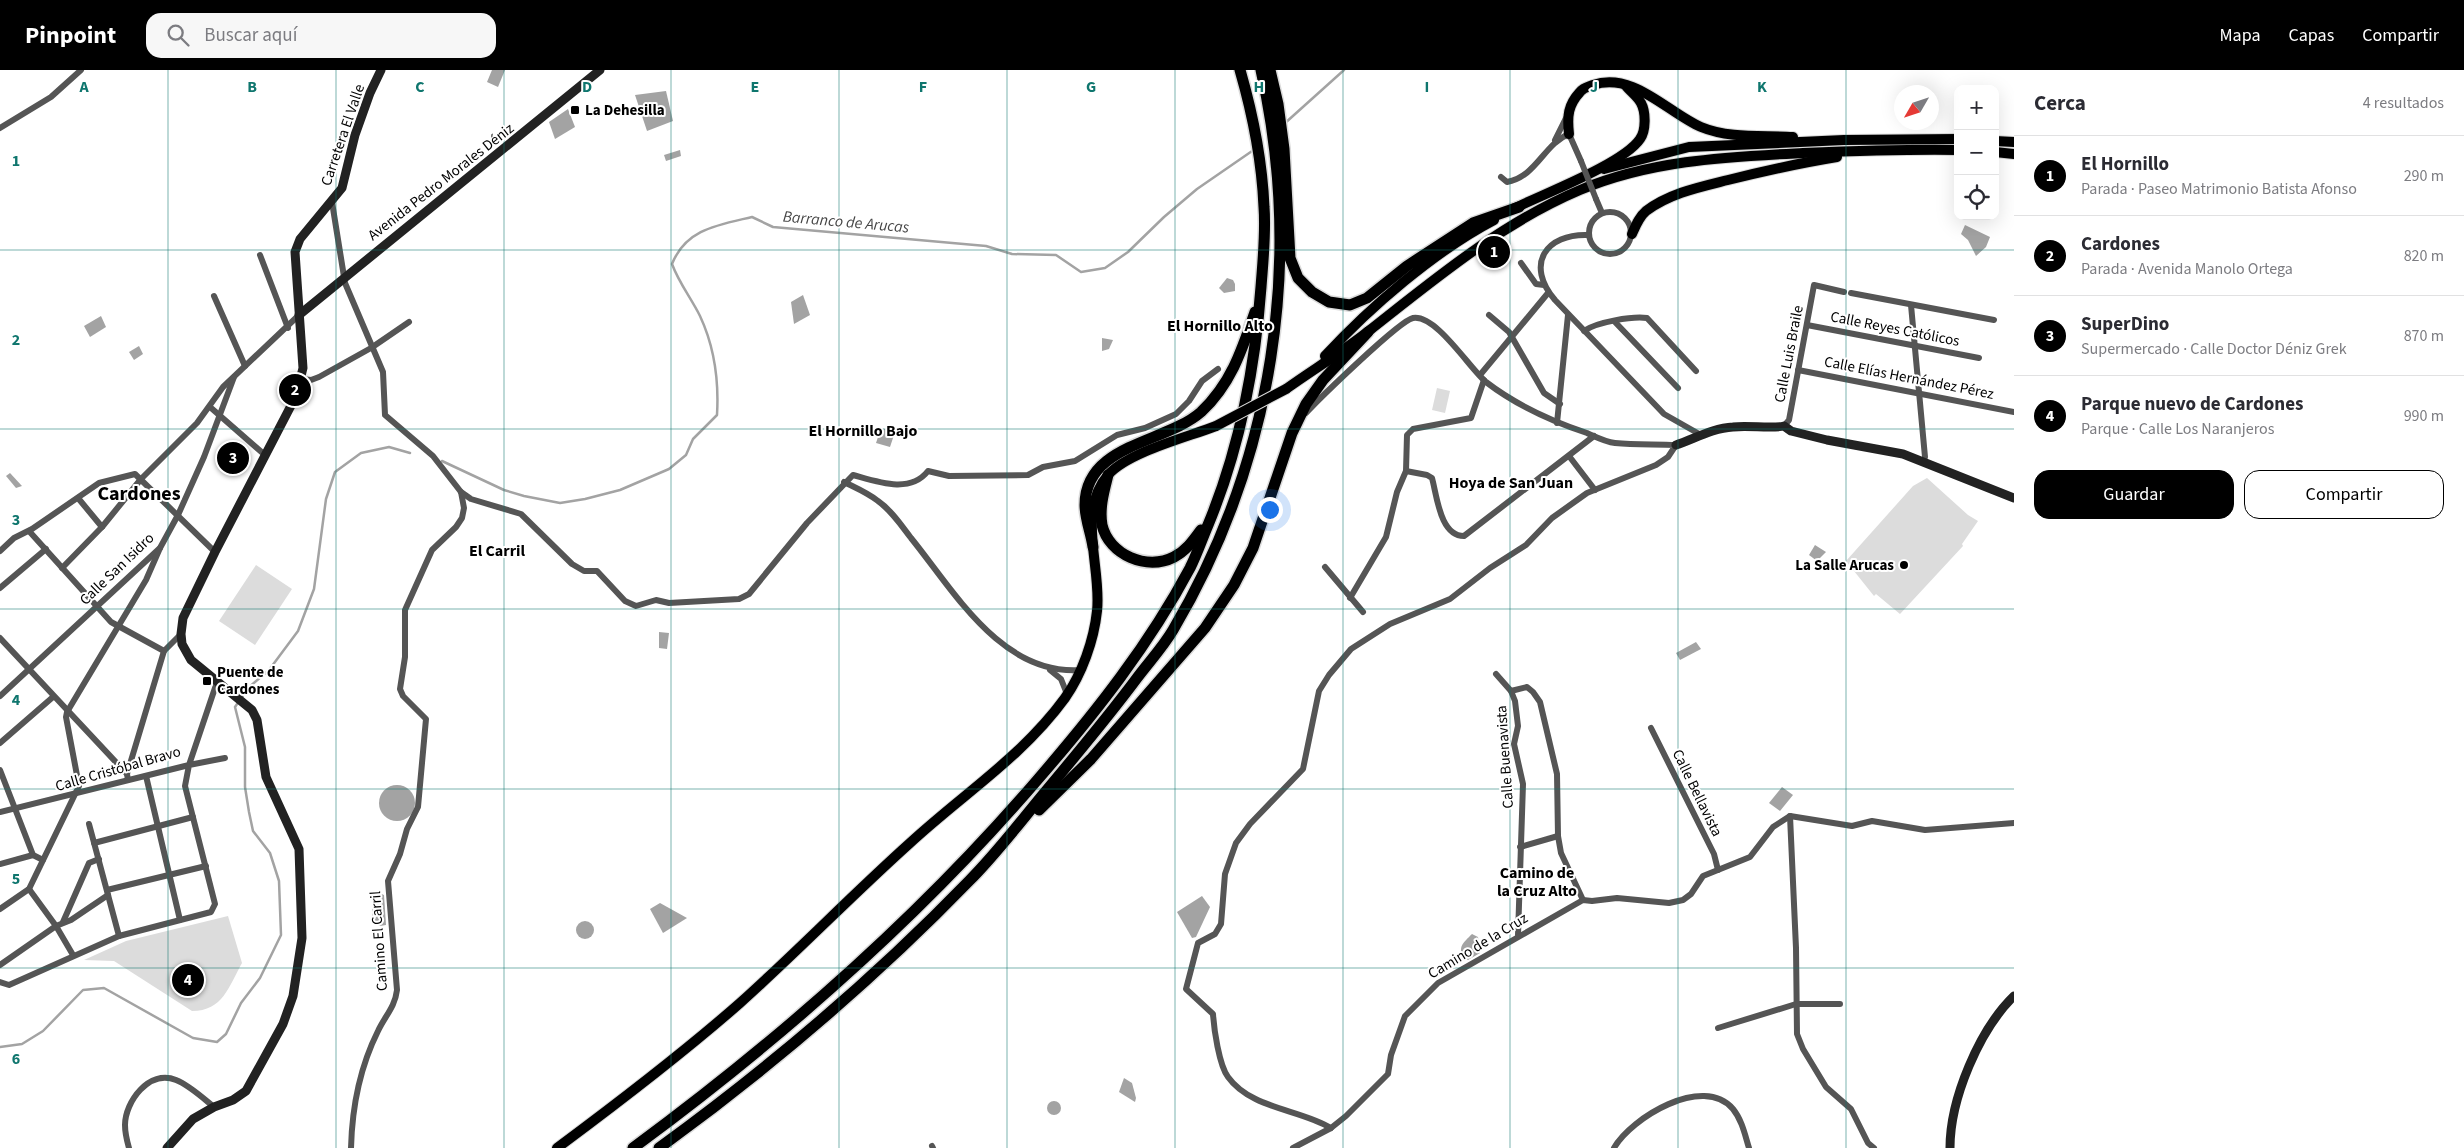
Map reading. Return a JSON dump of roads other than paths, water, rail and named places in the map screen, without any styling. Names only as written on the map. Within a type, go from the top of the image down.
[{"type":"highway","points":[[633,1148],[694,1103],[823,997],[876,950],[1013,808],[1083,727],[1138,656],[1191,566],[1233,460],[1250,386],[1261,294],[1265,208],[1260,160],[1251,108],[1240,70]]},
{"type":"highway","points":[[1261,70],[1276,150],[1285,233],[1290,258],[1298,278],[1312,292],[1329,302],[1350,305],[1367,298],[1407,266],[1473,223],[1518,207]]},
{"type":"highway","points":[[993,855],[1109,716],[1171,633],[1204,574],[1237,496],[1268,385],[1276,328],[1285,233],[1284,149],[1278,104],[1270,70]]},
{"type":"highway","points":[[1093,547],[1085,506],[1086,496],[1096,472],[1119,453],[1185,423],[1212,400],[1223,388],[1236,367],[1261,294]]},
{"type":"highway","points":[[659,1148],[704,1115],[834,1009],[969,881],[1090,759],[1205,628],[1234,585],[1253,548],[1296,424],[1319,386],[1368,332]]},
{"type":"highway","points":[[1108,475],[1102,499],[1102,526],[1115,548],[1136,560],[1160,562],[1184,551],[1213,512]]},
{"type":"main road","points":[[1569,134],[1567,117],[1571,102],[1582,89],[1598,83],[1612,82],[1644,92],[1701,127],[1726,134],[1844,140]]},
{"type":"main road","points":[[1312,370],[1341,339],[1391,293],[1476,229],[1591,173],[1628,151],[1641,139],[1645,123],[1641,103],[1626,86]]},
{"type":"main road","points":[[1591,173],[1689,147],[1844,140],[1954,139]]},
{"type":"main road","points":[[1999,141],[2014,142]]},
{"type":"main road","points":[[1632,234],[1638,220],[1645,212],[1685,191],[1782,166],[1881,150]]},
{"type":"main road","points":[[557,1148],[664,1066],[738,1004],[940,815],[1017,753],[1044,726],[1068,694],[1080,670],[1097,612],[1097,577],[1092,517],[1096,495],[1108,475],[1140,454],[1216,426],[1286,388],[1368,332],[1430,282],[1505,230],[1549,205],[1596,184],[1646,169],[1692,160],[1881,150],[1954,150]]},
{"type":"main road","points":[[1999,152],[2014,154]]},
{"type":"street","points":[[0,128],[51,97],[81,70]]},
{"type":"street","name":"Carretera El Valle","points":[[181,634],[184,618],[215,552],[296,396],[303,368],[295,252],[300,240],[342,188],[355,135],[370,93],[381,70]]},
{"type":"street","name":"Avenida Pedro Morales Déniz","points":[[299,315],[524,134],[600,70]]},
{"type":"street","points":[[1501,177],[1507,182],[1514,181],[1542,158],[1554,142],[1567,117]]},
{"type":"street","points":[[1554,142],[1569,134],[1602,213]]},
{"type":"street","points":[[332,202],[344,277],[371,348],[383,372],[385,415],[433,456],[461,492],[471,499],[521,514],[572,564],[584,571],[597,571],[625,601],[636,606],[656,600],[669,602],[739,599],[749,594],[807,523],[844,482],[853,475],[881,483],[910,484],[921,480],[928,471],[949,476],[1028,475],[1043,467],[1075,461],[1116,435],[1145,428],[1176,414],[1189,401],[1202,382],[1218,369]]},
{"type":"street","points":[[1616,212],[1623,215],[1631,226],[1632,234],[1627,247],[1614,254],[1600,252],[1591,242],[1589,235],[1592,222],[1602,213],[1616,212]]},
{"type":"street","points":[[1589,235],[1567,236],[1549,246],[1542,257],[1540,268],[1544,285],[1578,325],[1664,414],[1702,435]]},
{"type":"street","points":[[260,256],[288,328]]},
{"type":"street","points":[[1521,263],[1536,284],[1544,285]]},
{"type":"street","name":"Calle Luis Braile","points":[[1784,426],[1789,420],[1814,286],[1912,305]]},
{"type":"street","points":[[1350,598],[1386,538],[1397,492],[1406,471],[1406,434],[1413,429],[1471,418],[1482,378],[1548,292]]},
{"type":"street","points":[[298,295],[308,300],[316,300]]},
{"type":"street","points":[[214,296],[245,366]]},
{"type":"street","points":[[1923,462],[1925,457],[1912,305],[1994,320]]},
{"type":"street","points":[[1557,423],[1568,314]]},
{"type":"street","points":[[62,568],[102,527],[142,478],[210,407],[234,377],[288,328],[299,315]]},
{"type":"street","points":[[1489,316],[1509,332],[1544,393],[1560,404]]},
{"type":"street","points":[[1584,331],[1593,326],[1639,317],[1647,318],[1696,370]]},
{"type":"street","points":[[1296,424],[1323,394],[1397,328],[1412,318],[1419,318],[1439,330],[1482,378],[1516,402],[1557,423],[1614,443],[1676,445],[1731,427],[1784,426],[1799,434],[1903,454],[2014,498]]},
{"type":"street","points":[[301,379],[312,380],[371,348],[408,322]]},
{"type":"street","points":[[1615,322],[1678,388]]},
{"type":"street","points":[[1567,326],[1578,325]]},
{"type":"street","name":"Calle Reyes Católicos","points":[[1807,325],[1979,358]]},
{"type":"street","name":"Calle Elías Hernández Pérez","points":[[1798,370],[2014,412]]},
{"type":"street","name":"Calle San Isidro","points":[[0,696],[160,548],[178,515],[220,416],[234,377]]},
{"type":"street","points":[[210,407],[265,455]]},
{"type":"street","points":[[1406,471],[1428,475],[1432,478],[1446,527],[1460,536],[1464,536],[1594,436]]},
{"type":"street","points":[[1331,1128],[1320,1121],[1259,1100],[1238,1087],[1227,1076],[1215,1035],[1213,1014],[1186,989],[1198,943],[1215,934],[1220,924],[1224,874],[1236,843],[1250,824],[1303,769],[1319,691],[1329,675],[1351,649],[1390,624],[1450,599],[1490,568],[1526,545],[1552,518],[1587,493],[1656,465],[1668,457],[1676,445]]},
{"type":"street","points":[[1569,456],[1595,490]]},
{"type":"street","points":[[0,551],[14,538],[29,531],[99,483],[120,476],[134,474],[142,478],[215,552]]},
{"type":"street","points":[[844,482],[879,501],[894,517],[970,614],[998,640],[1029,660],[1049,669],[1062,672],[1080,670]]},
{"type":"street","name":"Camino El Carril","points":[[351,1148],[352,1117],[367,1060],[378,1031],[396,1001],[397,990],[388,882],[400,854],[407,828],[418,807],[421,760],[427,732],[426,719],[403,696],[400,689],[406,657],[405,610],[432,550],[462,518],[464,508],[461,492]]},
{"type":"street","points":[[78,498],[102,527]]},
{"type":"street","points":[[29,531],[111,622],[164,651]]},
{"type":"street","points":[[0,909],[29,889],[75,794],[78,786],[66,717],[67,712],[146,580],[160,548]]},
{"type":"street","points":[[0,588],[46,549]]},
{"type":"street","points":[[1325,568],[1363,612]]},
{"type":"street","points":[[127,777],[164,651],[181,634]]},
{"type":"street","points":[[167,1148],[193,1119],[214,1106],[233,1100],[246,1091],[283,1024],[293,996],[302,938],[299,850],[266,777],[257,720],[247,704],[191,660],[182,644],[181,634]]},
{"type":"street","points":[[0,638],[127,777]]},
{"type":"street","points":[[1049,669],[1061,679],[1068,694]]},
{"type":"street","name":"Calle Buenavista","points":[[1496,674],[1511,691],[1515,701],[1518,726],[1514,744],[1523,784],[1518,935]]},
{"type":"street","name":"Calle Cristóbal Bravo","points":[[0,812],[75,794],[127,777],[146,776],[189,765],[211,695],[217,682]]},
{"type":"street","points":[[1511,691],[1527,687],[1540,702],[1557,774],[1558,836],[1561,853],[1583,900]]},
{"type":"street","points":[[0,744],[53,696]]},
{"type":"street","name":"Calle Bellavista","points":[[1651,728],[1714,854],[1718,870]]},
{"type":"street","points":[[0,982],[9,985],[119,936],[211,912],[215,904],[185,786],[189,765],[225,758]]},
{"type":"street","points":[[0,770],[33,855],[42,860]]},
{"type":"street","points":[[146,776],[180,920]]},
{"type":"street","points":[[1874,1148],[1868,1143],[1851,1109],[1826,1087],[1803,1050],[1797,1034],[1796,948],[1790,816],[1852,826],[1872,821],[1925,830],[2014,823]]},
{"type":"street","name":"Camino de la Cruz","points":[[1293,1148],[1331,1128],[1346,1116],[1388,1074],[1391,1055],[1406,1016],[1416,1003],[1438,983],[1518,935],[1583,900],[1592,901],[1617,898],[1669,903],[1684,900],[1692,894],[1703,876],[1750,858],[1773,827],[1790,816]]},
{"type":"street","points":[[94,843],[193,817]]},
{"type":"street","points":[[89,824],[119,936]]},
{"type":"street","points":[[1520,847],[1558,836]]},
{"type":"street","points":[[0,864],[33,855]]},
{"type":"street","points":[[60,924],[89,863],[98,859]]},
{"type":"street","points":[[0,966],[60,924],[71,920],[108,893],[206,866]]},
{"type":"street","points":[[29,889],[60,924],[73,955]]},
{"type":"street","points":[[1950,1148],[1952,1117],[1958,1094],[1990,1024],[2014,996]]},
{"type":"street","points":[[1718,1028],[1796,1004],[1840,1004]]},
{"type":"street","points":[[129,1148],[125,1123],[130,1105],[137,1092],[150,1082],[165,1078],[175,1079],[214,1106]]},
{"type":"street","points":[[1614,1148],[1619,1138],[1640,1119],[1659,1107],[1701,1096],[1718,1099],[1732,1108],[1741,1122],[1750,1148]]},
{"type":"waterway","name":"Barranco de Arucas","points":[[1284,124],[1344,70]]},
{"type":"waterway","name":"Barranco de Arucas","points":[[442,461],[504,490],[560,503],[620,490],[669,469],[686,455],[693,439],[717,415],[717,389],[712,352],[705,327],[672,264],[678,252],[686,243],[704,230],[752,217],[773,227],[986,246],[1012,254],[1056,255],[1081,272],[1105,268],[1128,252],[1164,217],[1197,189],[1255,149]]},
{"type":"waterway","name":"Barranco de Arucas","points":[[0,1047],[22,1044],[43,1031],[83,990],[104,988],[193,1038],[217,1042],[226,1034],[241,1003],[260,978],[281,935],[279,881],[270,853],[253,831],[245,787],[245,747],[235,707],[248,688],[269,670],[298,631],[314,589],[326,499],[335,472],[361,453],[389,447],[410,453]]},
{"type":"place","name":"La Dehesilla","points":[[575,110]]},
{"type":"place","name":"El Hornillo","points":[[1494,252]]},
{"type":"place","name":"Cardones","points":[[295,390]]},
{"type":"place","name":"SuperDino","points":[[233,458]]},
{"type":"place","name":"La Salle Arucas","points":[[1904,565]]},
{"type":"place","name":"Puente de Cardones","points":[[207,681]]},
{"type":"place","name":"Parque nuevo de Cardones","points":[[188,980]]},
{"type":"district","name":"El Hornillo Alto","points":[[1220,326]]},
{"type":"district","name":"El Hornillo Bajo","points":[[863,431]]},
{"type":"district","name":"Hoya de San Juan","points":[[1511,483]]},
{"type":"district","name":"Cardones","points":[[139,494]]},
{"type":"district","name":"El Carril","points":[[497,551]]},
{"type":"district","name":"Camino de la Cruz Alto","points":[[1537,882]]}]
